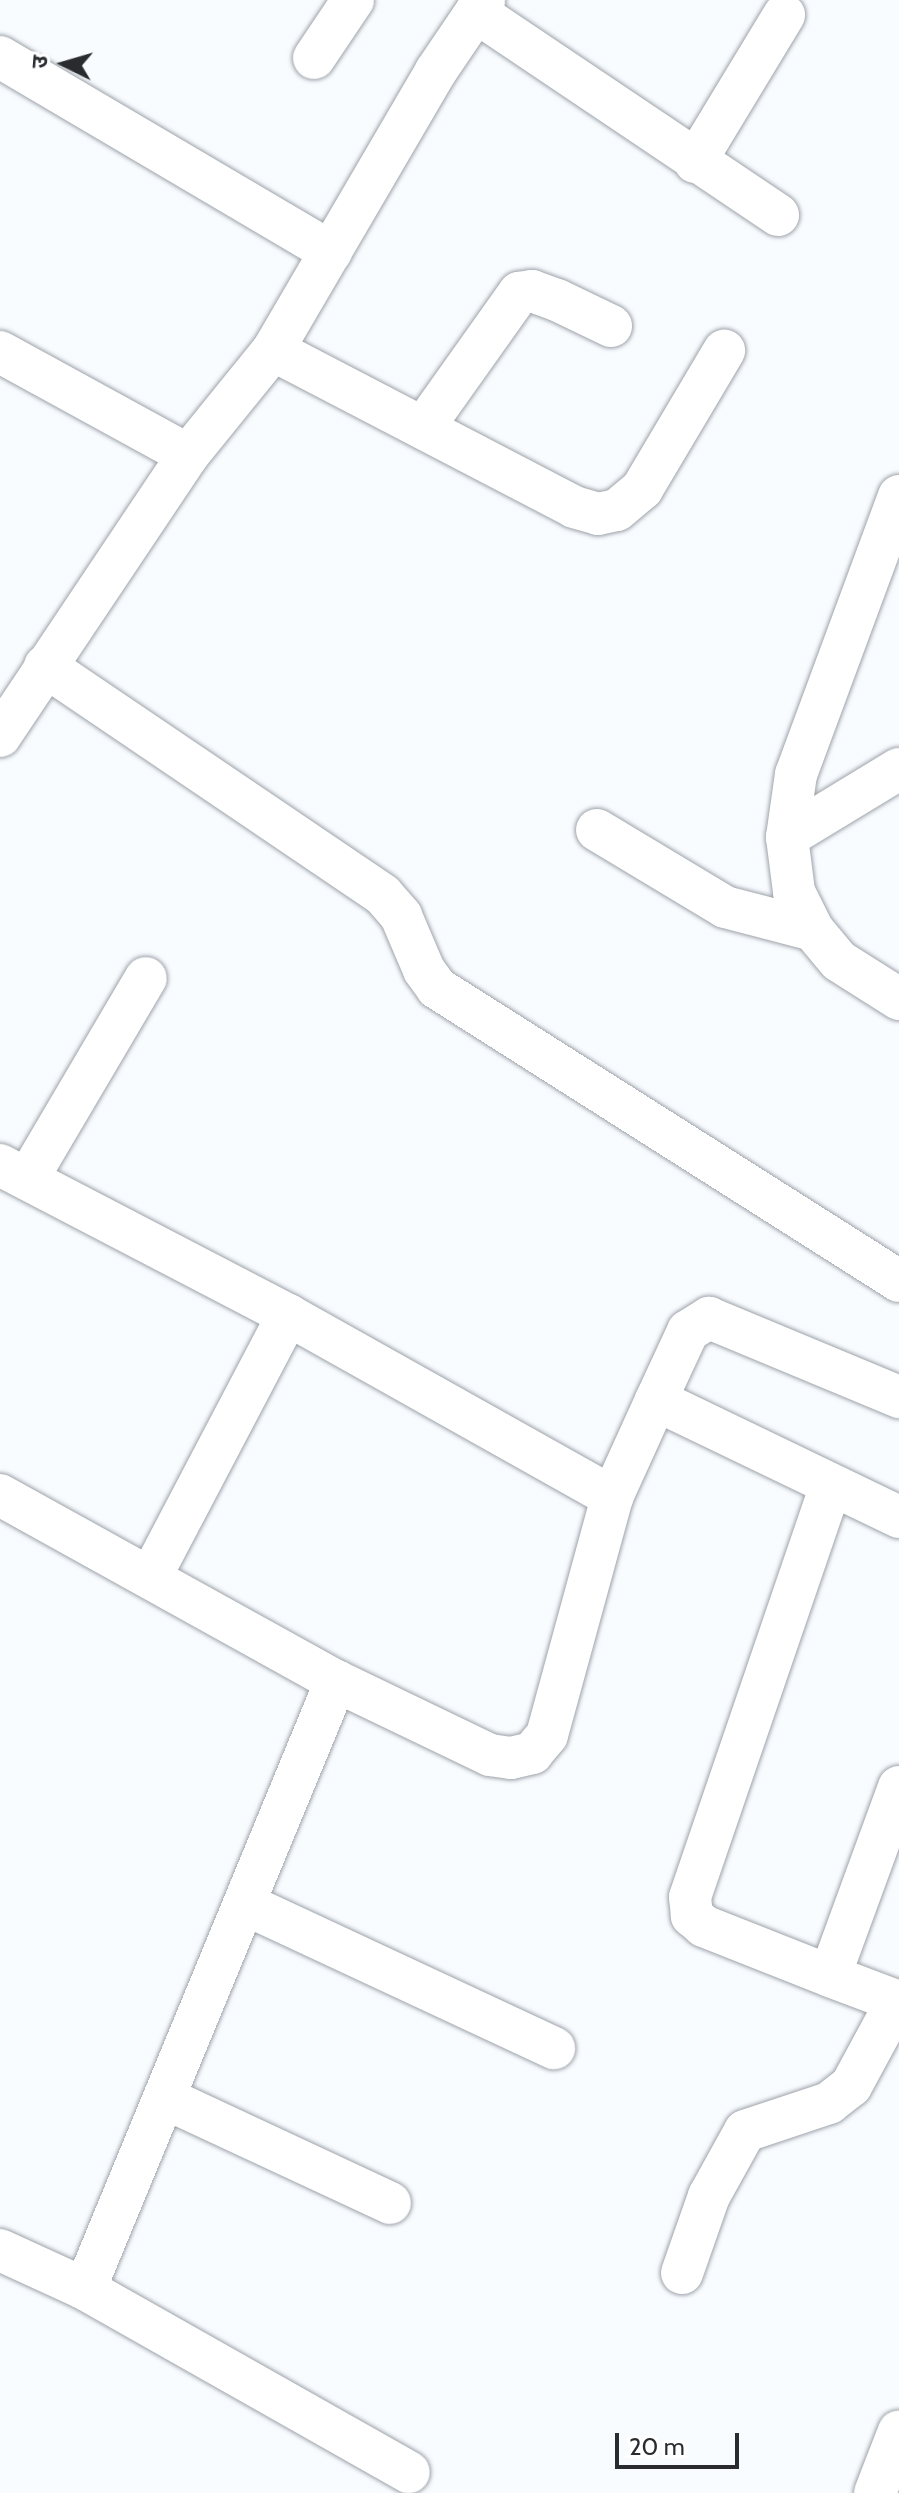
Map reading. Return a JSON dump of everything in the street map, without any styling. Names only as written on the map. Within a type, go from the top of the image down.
[{"type":"street","points":[[314,58],[353,0]]},
{"type":"street","points":[[0,736],[188,455],[273,350],[480,6],[695,162],[778,215]]},
{"type":"street","points":[[695,162],[784,15]]},
{"type":"street","points":[[0,57],[331,252]]},
{"type":"street","points":[[423,428],[519,293],[532,291],[611,326]]},
{"type":"street","points":[[273,350],[574,507],[598,514],[617,510],[642,489],[724,351]]},
{"type":"street","points":[[0,352],[188,455]]},
{"type":"street","points":[[899,496],[796,774],[787,837],[794,892],[813,930],[839,961],[899,999]]},
{"type":"street","points":[[45,666],[383,895],[401,916],[424,970],[437,988],[899,1281]]},
{"type":"street","points":[[787,837],[899,769]]},
{"type":"street","points":[[597,830],[725,907],[813,930]]},
{"type":"street","points":[[146,978],[14,1172],[288,1315],[612,1497]]},
{"type":"street","points":[[151,1576],[288,1315]]},
{"type":"street","points":[[0,1495],[336,1681],[490,1755],[511,1758],[532,1753],[547,1735],[612,1497],[688,1331],[709,1318],[899,1397]]},
{"type":"street","points":[[656,1400],[899,1517]]},
{"type":"street","points":[[682,2273],[709,2196],[745,2131],[829,2103],[851,2086],[898,2002],[704,1926],[692,1916],[690,1897],[831,1485]]},
{"type":"street","points":[[85,2289],[167,2099],[336,1681]]},
{"type":"street","points":[[830,1976],[899,1787]]},
{"type":"street","points":[[247,1905],[554,2048]]},
{"type":"street","points":[[167,2099],[390,2203]]},
{"type":"street","points":[[0,2250],[85,2289],[409,2472]]},
{"type":"street","points":[[875,2493],[899,2431]]}]
